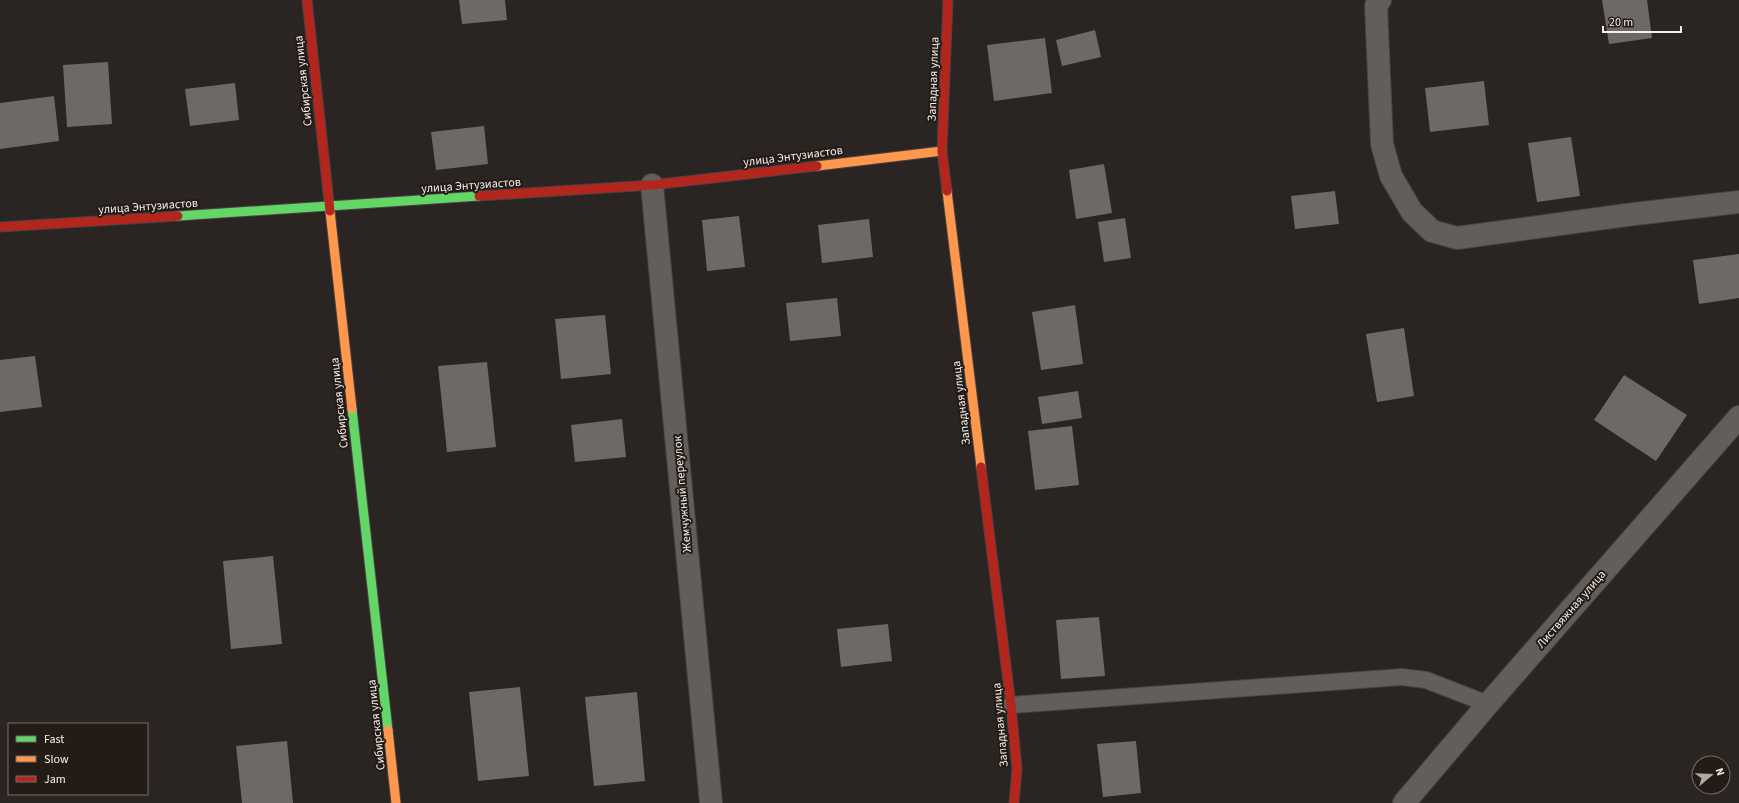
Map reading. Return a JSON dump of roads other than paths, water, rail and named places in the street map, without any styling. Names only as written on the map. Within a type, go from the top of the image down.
[{"type":"street","name":"Сибирская улица","points":[[307,0],[396,803]]},
{"type":"street","name":"Западная улица","points":[[948,0],[942,151],[1011,705],[1016,769],[1014,803]]},
{"type":"street","points":[[1380,0],[1376,6],[1382,144],[1391,176],[1412,212],[1432,231],[1457,238],[1634,214],[1739,202]]},
{"type":"street","name":"улица Энтузиастов","points":[[0,227],[652,185],[942,151]]},
{"type":"street","name":"Жемчужный переулок","points":[[652,185],[712,803]]},
{"type":"street","name":"Листвяжная улица","points":[[1404,803],[1488,704],[1739,417]]},
{"type":"lane","points":[[1011,705],[1402,677],[1426,680],[1488,704]]}]
